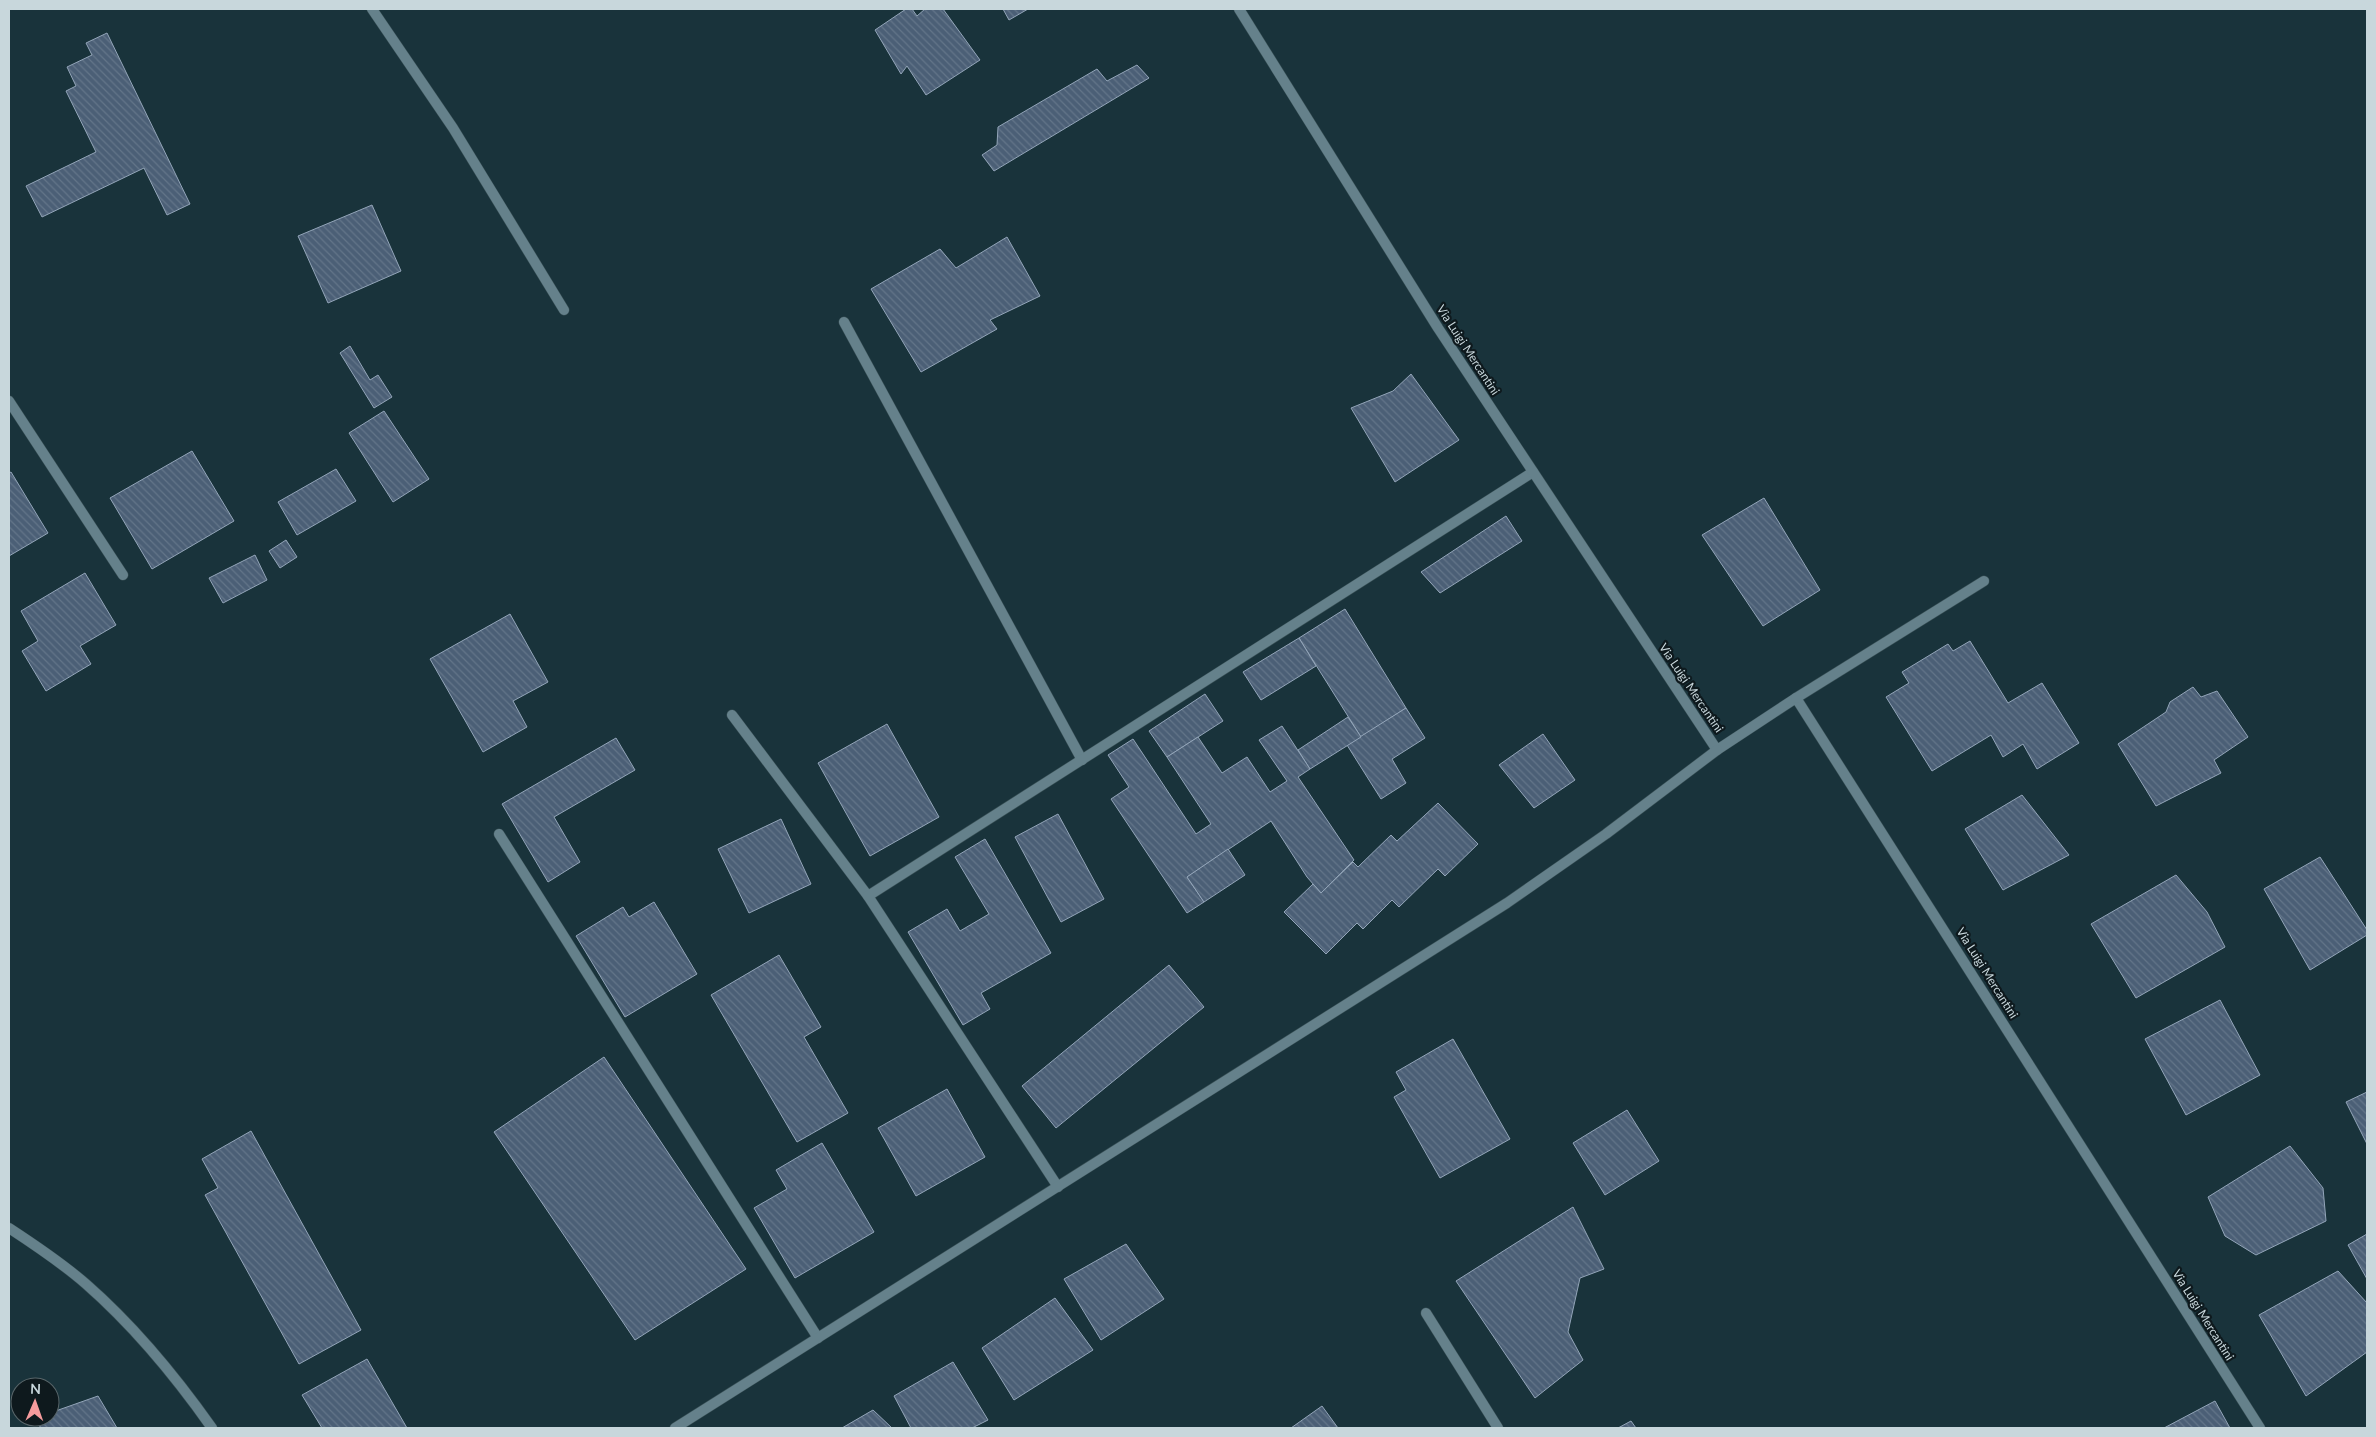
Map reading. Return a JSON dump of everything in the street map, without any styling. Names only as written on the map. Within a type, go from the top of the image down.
[{"type":"street","points":[[372,9],[453,128],[564,310]]},
{"type":"street","name":"Via Luigi Mercantini","points":[[1239,9],[1438,328],[1717,750],[1796,698],[2260,1428]]},
{"type":"street","points":[[844,322],[1082,760]]},
{"type":"street","points":[[9,401],[123,575]]},
{"type":"street","points":[[868,896],[1532,472]]},
{"type":"street","points":[[1796,698],[1984,581]]},
{"type":"street","points":[[732,716],[868,896],[1058,1187]]},
{"type":"street","points":[[675,1428],[1507,903],[1598,839],[1717,750]]},
{"type":"street","points":[[498,834],[818,1338]]},
{"type":"street","points":[[9,1228],[76,1275],[119,1316],[172,1375],[212,1428]]},
{"type":"street","points":[[1426,1313],[1498,1428]]},
{"type":"building","points":[[906,9],[912,9],[917,16],[925,9],[943,9],[980,60],[926,95],[907,66],[901,74],[875,30]]},
{"type":"building","points":[[1003,9],[1028,9],[1009,20]]},
{"type":"building","points":[[107,33],[190,204],[167,215],[144,168],[42,217],[26,186],[96,152],[66,91],[76,86],[67,67],[92,55],[86,43]]},
{"type":"building","points":[[1137,65],[1149,78],[994,171],[982,155],[997,145],[998,127],[1097,69],[1107,81]]},
{"type":"building","points":[[372,205],[401,271],[328,303],[298,236]]},
{"type":"building","points":[[1007,237],[1040,296],[990,320],[997,329],[921,372],[871,289],[940,249],[956,268]]},
{"type":"building","points":[[350,346],[370,380],[378,375],[392,397],[374,408],[340,353]]},
{"type":"building","points":[[1411,374],[1459,440],[1395,482],[1351,408],[1393,391]]},
{"type":"building","points":[[384,411],[429,479],[393,502],[349,433]]},
{"type":"building","points":[[192,451],[234,521],[152,569],[110,498]]},
{"type":"building","points":[[336,469],[356,501],[297,535],[278,502]]},
{"type":"building","points":[[11,472],[48,533],[9,556],[9,473]]},
{"type":"building","points":[[1764,498],[1820,590],[1763,626],[1702,535]]},
{"type":"building","points":[[1506,516],[1522,541],[1440,593],[1421,572]]},
{"type":"building","points":[[286,540],[297,557],[280,568],[269,551]]},
{"type":"building","points":[[255,555],[267,580],[223,603],[209,578]]},
{"type":"building","points":[[85,573],[116,625],[80,646],[91,664],[46,691],[22,651],[38,641],[21,611]]},
{"type":"building","points":[[1345,609],[1406,708],[1361,737],[1299,638]]},
{"type":"building","points":[[510,614],[548,682],[513,701],[527,727],[483,752],[430,659]]},
{"type":"building","points":[[1299,638],[1316,666],[1261,700],[1243,672]]},
{"type":"building","points":[[1970,641],[2008,703],[2042,683],[2079,743],[2037,769],[2023,744],[2003,757],[1991,735],[1932,771],[1886,697],[1909,683],[1902,672],[1948,644],[1953,651]]},
{"type":"building","points":[[2193,687],[2201,697],[2217,691],[2248,737],[2214,760],[2221,773],[2156,806],[2118,744],[2166,712],[2170,702]]},
{"type":"building","points":[[1205,694],[1223,721],[1167,757],[1149,731]]},
{"type":"building","points":[[1406,708],[1425,738],[1392,759],[1406,783],[1381,799],[1347,745]]},
{"type":"building","points":[[1348,717],[1361,737],[1310,769],[1298,750]]},
{"type":"building","points":[[887,724],[939,817],[870,856],[818,763]]},
{"type":"building","points":[[1282,726],[1310,769],[1298,777],[1354,860],[1321,893],[1307,877],[1271,821],[1187,877],[1204,902],[1187,913],[1111,799],[1129,787],[1108,755],[1133,739],[1196,834],[1211,824],[1167,757],[1198,737],[1222,773],[1247,757],[1270,792],[1287,781],[1259,740]]},
{"type":"building","points":[[1543,734],[1575,780],[1534,808],[1499,765]]},
{"type":"building","points":[[616,738],[635,770],[554,817],[580,862],[548,882],[502,804]]},
{"type":"building","points":[[2022,795],[2069,855],[2003,890],[1965,829]]},
{"type":"building","points":[[1438,803],[1478,844],[1445,876],[1438,869],[1399,907],[1392,900],[1363,929],[1357,923],[1326,954],[1284,912],[1313,884],[1321,893],[1353,862],[1358,867],[1391,835],[1397,841]]},
{"type":"building","points":[[1058,814],[1104,899],[1061,922],[1015,837]]},
{"type":"building","points":[[781,819],[811,884],[749,913],[718,849]]},
{"type":"building","points":[[985,839],[1051,953],[981,993],[990,1009],[963,1025],[908,932],[947,909],[960,931],[989,914],[955,857]]},
{"type":"building","points":[[1228,849],[1245,875],[1204,902],[1187,877]]},
{"type":"building","points":[[2320,857],[2367,930],[2367,935],[2310,970],[2264,889]]},
{"type":"building","points":[[2176,875],[2207,912],[2225,947],[2136,998],[2091,924]]},
{"type":"building","points":[[654,902],[697,974],[625,1017],[576,936],[623,907],[629,917]]},
{"type":"building","points":[[779,955],[821,1027],[804,1037],[848,1113],[797,1142],[711,995]]},
{"type":"building","points":[[1169,965],[1204,1007],[1056,1128],[1022,1086]]},
{"type":"building","points":[[2220,1000],[2260,1075],[2186,1115],[2145,1039]]},
{"type":"building","points":[[1453,1039],[1510,1139],[1440,1178],[1394,1097],[1406,1090],[1396,1072]]},
{"type":"building","points":[[604,1057],[746,1269],[635,1340],[494,1132]]},
{"type":"building","points":[[947,1089],[985,1157],[916,1196],[878,1128]]},
{"type":"building","points":[[2367,1092],[2367,1144],[2346,1102]]},
{"type":"building","points":[[1627,1110],[1659,1161],[1605,1195],[1573,1143]]},
{"type":"building","points":[[251,1131],[361,1330],[299,1364],[205,1195],[218,1188],[202,1159]]},
{"type":"building","points":[[822,1143],[874,1232],[795,1278],[754,1208],[787,1189],[776,1170]]},
{"type":"building","points":[[2290,1146],[2323,1188],[2326,1221],[2256,1255],[2225,1236],[2208,1197]]},
{"type":"building","points":[[1573,1207],[1604,1269],[1580,1278],[1568,1332],[1583,1360],[1535,1398],[1456,1281]]},
{"type":"building","points":[[2367,1234],[2367,1279],[2348,1245]]},
{"type":"building","points":[[1126,1244],[1164,1299],[1101,1340],[1064,1279]]},
{"type":"building","points":[[2338,1271],[2367,1303],[2367,1352],[2306,1396],[2259,1315]]},
{"type":"building","points":[[1055,1298],[1093,1350],[1014,1400],[982,1348]]},
{"type":"building","points":[[367,1359],[407,1428],[322,1428],[302,1395]]},
{"type":"building","points":[[953,1362],[988,1420],[972,1428],[911,1428],[894,1396]]},
{"type":"building","points":[[98,1396],[117,1428],[41,1428],[60,1427],[60,1409]]},
{"type":"building","points":[[2215,1401],[2230,1428],[2164,1428]]},
{"type":"building","points":[[1322,1406],[1338,1428],[1291,1428]]},
{"type":"building","points":[[873,1410],[892,1428],[842,1428]]},
{"type":"building","points":[[1631,1421],[1636,1428],[1618,1428]]}]
